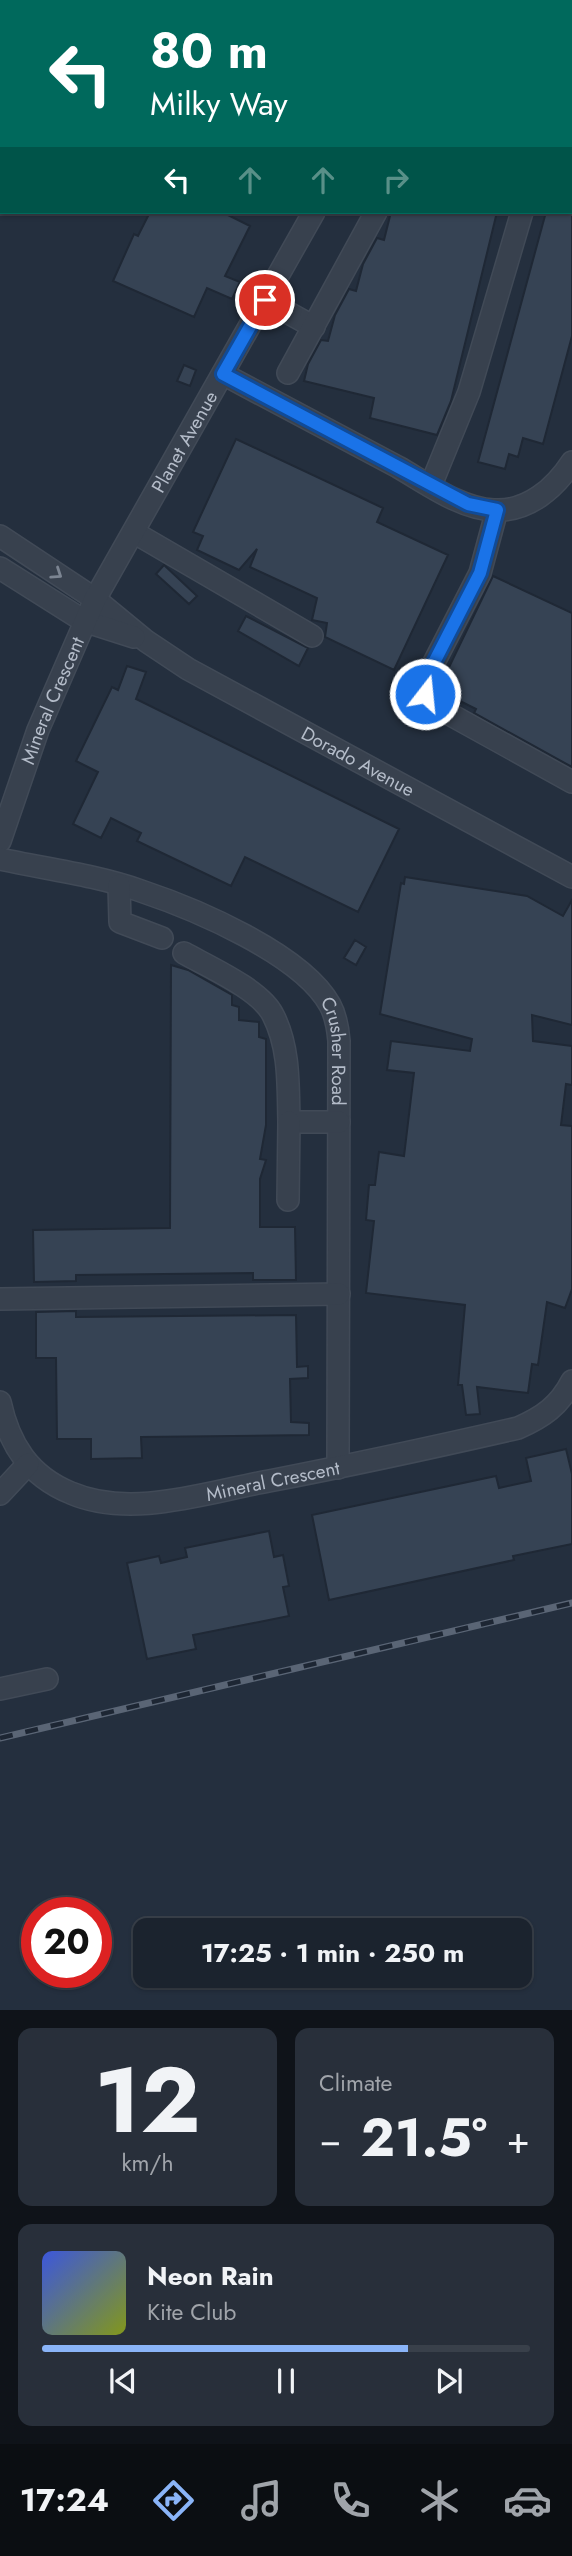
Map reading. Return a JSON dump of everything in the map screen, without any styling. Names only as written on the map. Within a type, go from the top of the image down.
[{"type":"street","name":"Planet Avenue","points":[[95,599],[135,533],[313,214]]},
{"type":"street","points":[[288,373],[375,214]]},
{"type":"street","points":[[431,485],[469,392],[522,214]]},
{"type":"street","points":[[265,300],[314,327]]},
{"type":"street","points":[[223,374],[468,504],[497,510],[527,504],[541,496],[572,462]]},
{"type":"street","points":[[497,510],[480,573],[425,680],[425,694],[433,705],[572,782]]},
{"type":"street","points":[[135,533],[312,636]]},
{"type":"street","name":"Dorado Avenue","points":[[0,536],[95,599],[146,641],[188,669],[572,877]]},
{"type":"street","name":"Dorado Avenue","points":[[0,568],[84,621],[146,641]]},
{"type":"street","name":"Mineral Crescent","points":[[0,841],[38,730],[95,599]]},
{"type":"street","name":"Crusher Road","points":[[0,859],[119,886],[162,899],[257,941],[306,976],[330,1004],[337,1023],[339,1122],[338,1468]]},
{"type":"street","points":[[119,886],[120,922],[162,938]]},
{"type":"street","points":[[184,953],[251,992],[273,1013],[287,1057],[288,1200]]},
{"type":"street","points":[[289,1122],[339,1122]]},
{"type":"street","points":[[0,1299],[338,1294]]},
{"type":"street","name":"Mineral Crescent","points":[[0,1402],[14,1446],[42,1478],[72,1494],[126,1503],[165,1500],[338,1468],[518,1428],[545,1416],[563,1399],[572,1381]]},
{"type":"street","points":[[0,1494],[28,1464]]},
{"type":"street","points":[[0,1689],[47,1679]]},
{"type":"building","points":[[149,214],[226,214],[250,226],[225,276],[240,282],[232,299],[207,288],[194,317],[113,281],[134,234],[138,236]]},
{"type":"building","points":[[390,214],[497,214],[451,401],[437,435],[370,418],[374,398],[304,381],[308,364],[321,340],[328,341],[335,315],[349,289],[356,291],[363,264],[377,238],[384,240]]},
{"type":"building","points":[[545,214],[572,214],[572,336],[543,444],[523,438],[518,457],[509,454],[505,469],[478,462]]},
{"type":"building","points":[[184,365],[196,370],[190,386],[177,381]]},
{"type":"building","points":[[236,439],[383,508],[377,522],[448,555],[394,670],[325,637],[327,623],[312,620],[317,598],[250,567],[257,549],[239,570],[197,550],[203,536],[193,532]]},
{"type":"building","points":[[164,565],[197,596],[189,604],[156,574]]},
{"type":"building","points":[[493,576],[572,613],[572,767],[474,713],[476,709],[438,690]]},
{"type":"building","points":[[246,616],[308,648],[299,666],[238,631]]},
{"type":"building","points":[[127,666],[146,672],[136,699],[399,829],[358,912],[245,857],[231,886],[137,841],[141,833],[111,818],[101,838],[73,824],[98,772],[76,761],[112,687],[118,690]]},
{"type":"building","points":[[405,877],[527,896],[563,916],[572,900],[572,1025],[532,1015],[533,1041],[572,1046],[572,1085],[566,1084],[561,1125],[572,1126],[572,1289],[565,1308],[547,1302],[538,1365],[532,1364],[528,1393],[477,1387],[480,1414],[466,1415],[462,1385],[458,1385],[465,1305],[366,1293],[374,1221],[366,1220],[369,1185],[375,1185],[379,1152],[404,1156],[414,1073],[387,1070],[391,1041],[470,1051],[472,1039],[380,1014],[401,883],[404,884]]},
{"type":"building","points":[[355,940],[366,947],[356,965],[344,958]]},
{"type":"building","points":[[171,965],[188,970],[232,995],[232,1005],[239,1007],[239,1020],[259,1022],[259,1037],[266,1039],[266,1125],[260,1159],[266,1160],[260,1179],[260,1227],[295,1227],[296,1280],[253,1280],[253,1273],[76,1275],[76,1281],[34,1282],[33,1230],[170,1228]]},
{"type":"building","points":[[76,1311],[76,1317],[296,1315],[297,1367],[308,1366],[308,1378],[290,1379],[291,1422],[309,1423],[309,1435],[141,1437],[142,1458],[91,1459],[91,1439],[57,1439],[56,1358],[36,1358],[36,1312]]},
{"type":"building","points":[[566,1449],[572,1474],[572,1544],[513,1556],[514,1560],[329,1600],[312,1515],[496,1476],[499,1488],[531,1481],[526,1458]]},
{"type":"building","points":[[269,1531],[274,1557],[283,1555],[289,1586],[283,1587],[289,1616],[193,1635],[196,1649],[147,1659],[127,1563],[159,1556],[161,1563],[187,1557],[185,1548]]},
{"type":"railway","points":[[0,1738],[572,1603]]},
{"type":"route","points":[[265,300],[223,374],[468,504],[497,510],[491,541],[480,573],[425,680],[425,694]]}]
